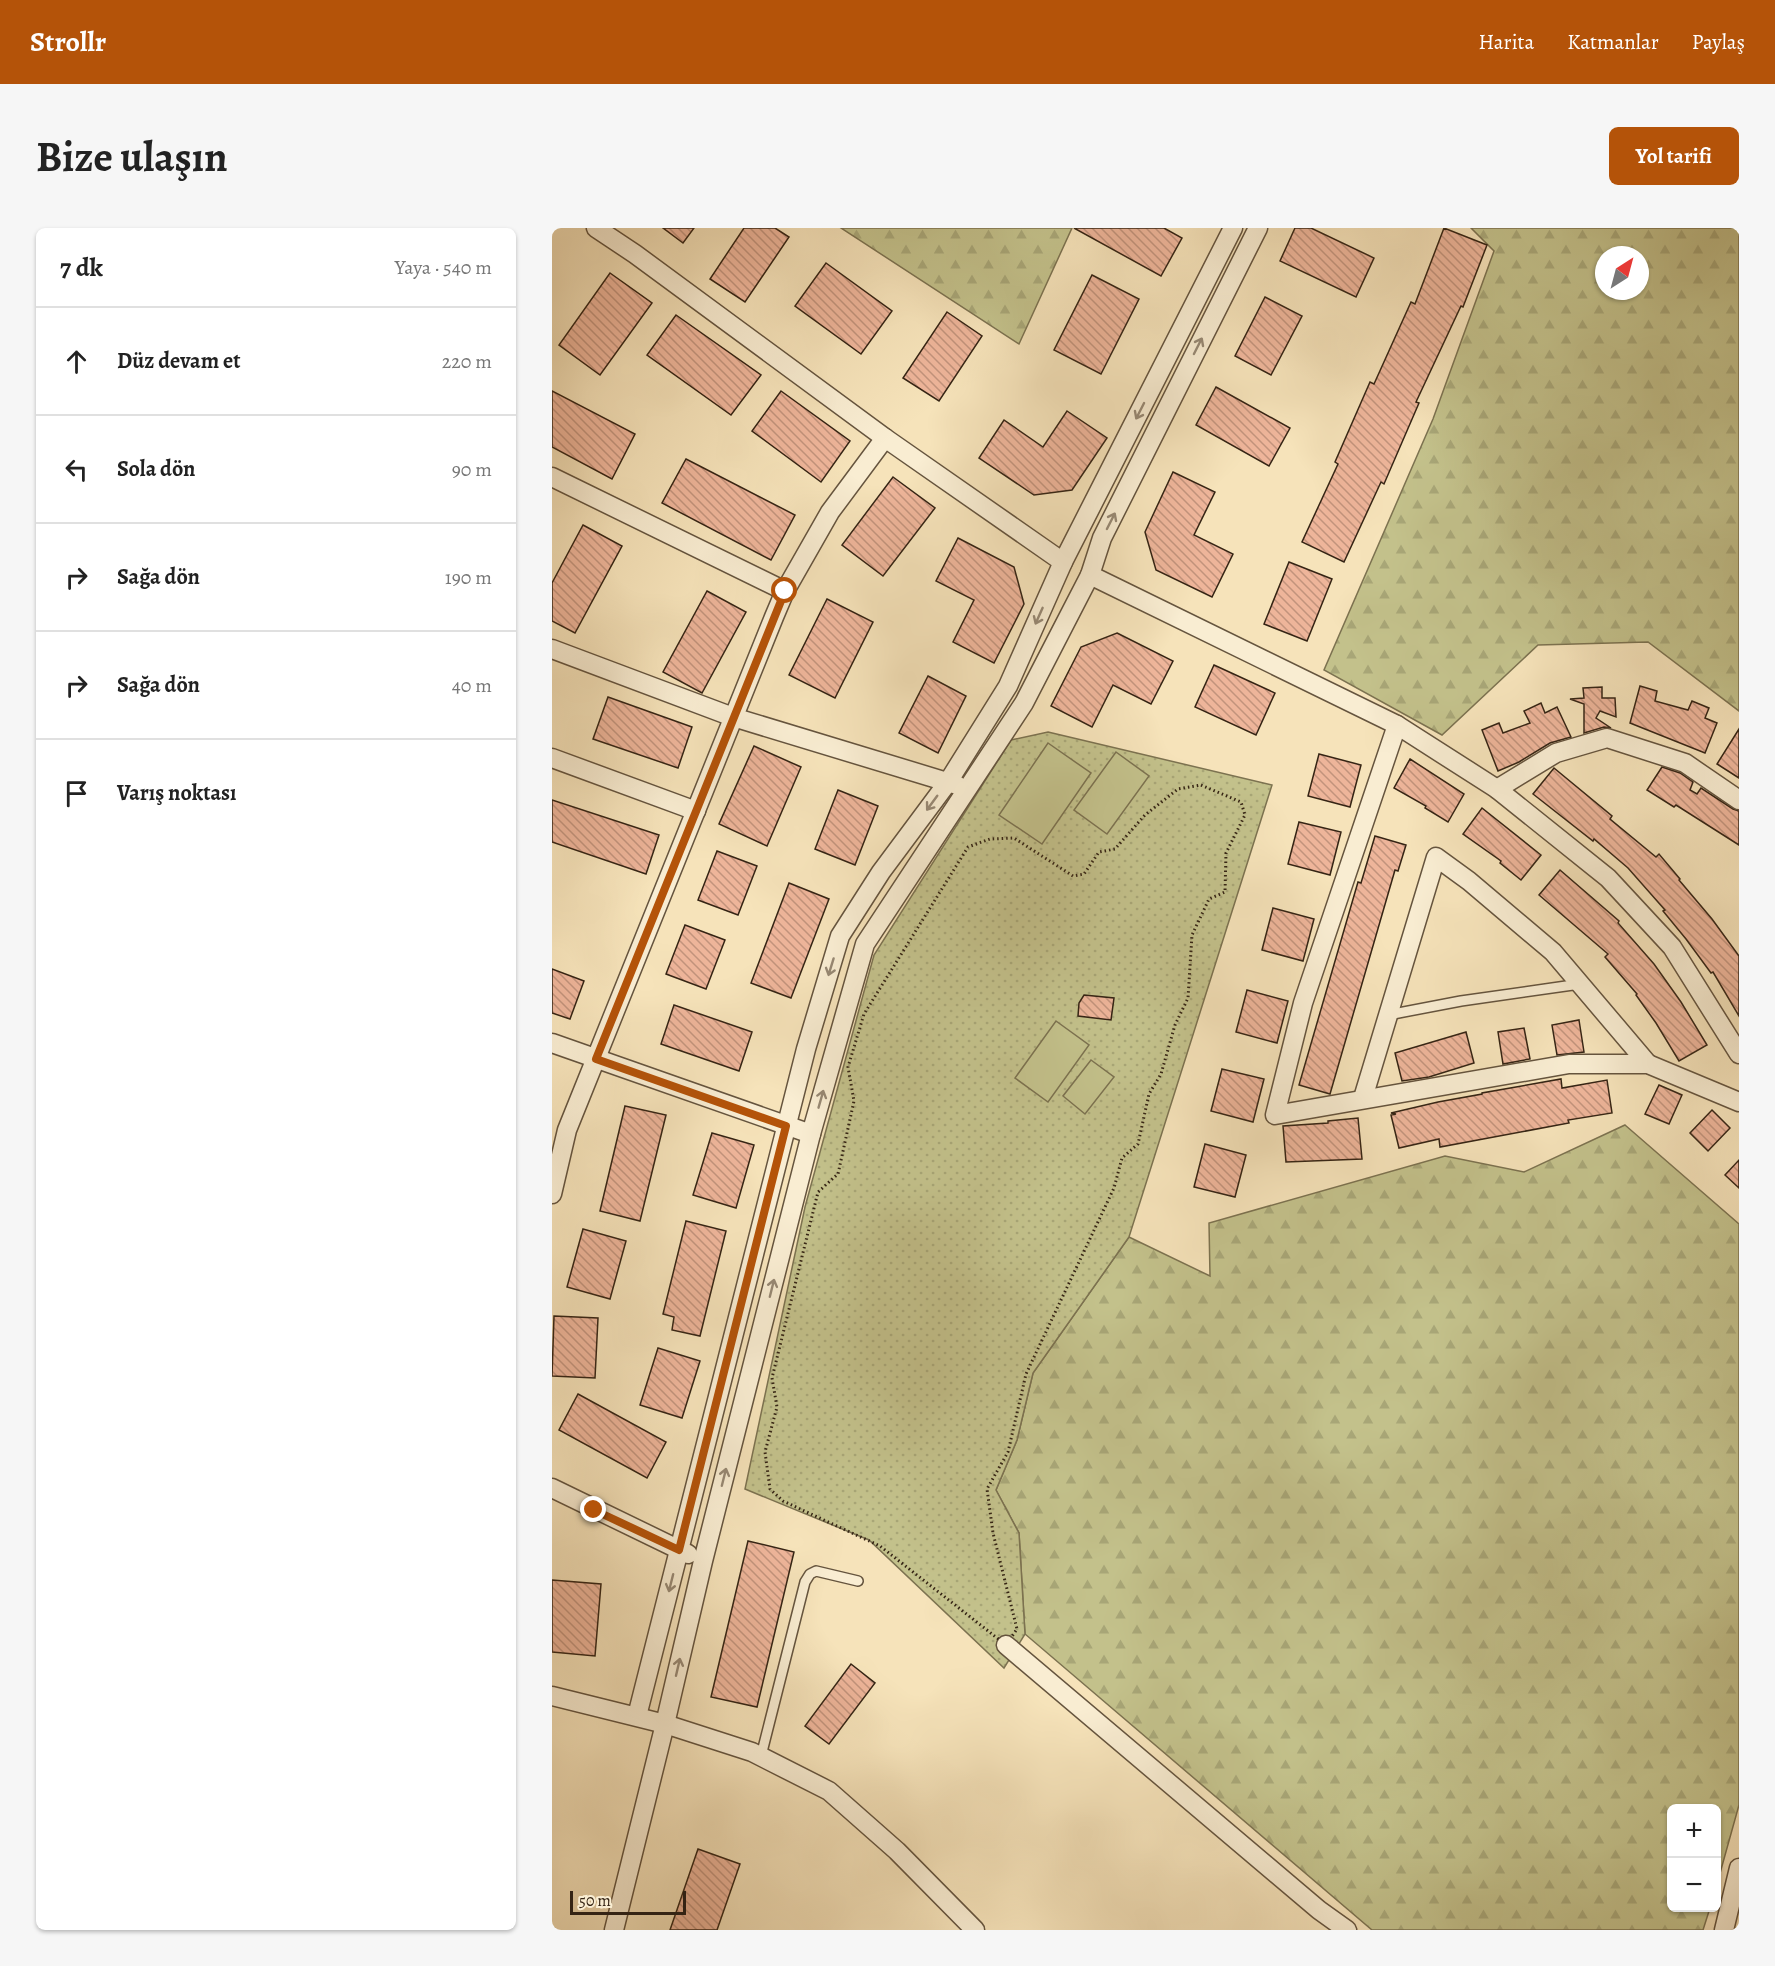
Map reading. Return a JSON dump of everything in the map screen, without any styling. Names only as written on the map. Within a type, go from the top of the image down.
[{"type":"street","points":[[596,228],[635,254],[885,438],[1063,562]]},
{"type":"street","points":[[637,1716],[806,1048],[840,936],[881,873],[948,782],[1008,686],[1063,562],[1233,228]]},
{"type":"street","points":[[614,1930],[703,1561],[811,1134],[865,944],[1024,703],[1090,575],[1102,538],[1258,228]]},
{"type":"street","points":[[552,1194],[567,1130],[785,591],[830,512],[885,438]]},
{"type":"street","points":[[552,477],[785,591]]},
{"type":"street","points":[[1063,562],[1061,571],[1067,582],[1080,584],[1090,575]]},
{"type":"street","points":[[1090,575],[1397,725],[1497,789],[1608,878],[1672,947],[1739,1054]]},
{"type":"street","points":[[552,649],[733,717],[967,789]]},
{"type":"street","points":[[1397,725],[1304,1003],[1275,1115],[1569,1064],[1648,1064],[1739,1102]]},
{"type":"street","points":[[1497,789],[1556,753],[1607,738],[1685,763],[1739,800]]},
{"type":"street","points":[[552,758],[696,811]]},
{"type":"street","points":[[1363,1098],[1436,857],[1469,881],[1553,952],[1648,1064]]},
{"type":"street","points":[[552,1043],[811,1134]]},
{"type":"street","points":[[552,1488],[703,1561]]},
{"type":"street","points":[[1006,1645],[1318,1910],[1347,1930]]},
{"type":"street","points":[[552,1696],[665,1724],[761,1756],[829,1791],[897,1851],[975,1930]]},
{"type":"street","points":[[1724,1930],[1739,1868]]},
{"type":"lane","points":[[1388,1015],[1461,1001],[1580,984]]},
{"type":"lane","points":[[761,1756],[805,1582],[810,1574],[816,1571],[858,1581]]},
{"type":"path","points":[[1201,785],[1241,802],[1245,815],[1226,853],[1225,892],[1209,899],[1192,935],[1188,998],[1175,1025],[1161,1074],[1149,1094],[1138,1144],[1122,1158],[1114,1188],[1026,1374],[1008,1452],[987,1489],[993,1533],[1017,1629],[1006,1645],[880,1546],[783,1501],[770,1489],[765,1452],[777,1407],[772,1378],[818,1192],[838,1174],[854,1101],[848,1067],[864,1014],[968,847],[990,839],[1014,838],[1073,876],[1084,874],[1099,852],[1115,849],[1145,815],[1178,789],[1201,785]]},
{"type":"green space","points":[[841,228],[1072,228],[1019,344]]},
{"type":"green space","points":[[1471,228],[1739,228],[1739,711],[1648,642],[1538,645],[1442,735],[1324,670],[1433,419],[1494,251]]},
{"type":"green space","points":[[1048,732],[1272,785],[1129,1237],[1033,1373],[1017,1440],[996,1490],[1019,1533],[1025,1634],[1004,1668],[869,1540],[745,1489],[805,1207],[874,955],[1011,740]]},
{"type":"green space","points":[[1048,743],[1091,773],[1042,844],[999,815]]},
{"type":"green space","points":[[1116,752],[1149,776],[1107,834],[1074,810]]},
{"type":"green space","points":[[1056,1021],[1089,1045],[1048,1102],[1015,1078]]},
{"type":"green space","points":[[1091,1060],[1114,1077],[1085,1114],[1063,1096]]},
{"type":"green space","points":[[1625,1125],[1739,1224],[1739,1805],[1721,1870],[1721,1804],[1667,1804],[1667,1912],[1709,1912],[1703,1930],[1372,1930],[1025,1634],[1019,1533],[996,1490],[1017,1440],[1033,1373],[1129,1237],[1210,1276],[1209,1223],[1445,1156],[1524,1172]]},
{"type":"building","points":[[663,228],[694,228],[683,243]]},
{"type":"building","points":[[744,228],[775,228],[789,237],[745,302],[710,279]]},
{"type":"building","points":[[1074,228],[1164,228],[1182,238],[1161,276]]},
{"type":"building","points":[[1295,228],[1311,228],[1374,258],[1356,297],[1280,261]]},
{"type":"building","points":[[1444,228],[1487,245],[1463,307],[1461,306],[1416,402],[1419,403],[1384,484],[1381,482],[1344,562],[1302,542],[1338,464],[1335,462],[1370,382],[1374,384],[1411,302],[1415,304]]},
{"type":"building","points":[[826,263],[892,311],[861,354],[795,306]]},
{"type":"building","points":[[610,273],[652,303],[600,375],[559,345]]},
{"type":"building","points":[[1092,275],[1139,299],[1101,374],[1054,350]]},
{"type":"building","points":[[1265,297],[1302,316],[1271,375],[1235,356]]},
{"type":"building","points":[[947,312],[982,336],[939,401],[903,378]]},
{"type":"building","points":[[676,315],[761,375],[731,415],[647,355]]},
{"type":"building","points":[[1216,387],[1290,428],[1269,466],[1196,425]]},
{"type":"building","points":[[552,391],[635,434],[612,479],[552,447]]},
{"type":"building","points":[[781,391],[850,441],[821,482],[752,431]]},
{"type":"building","points":[[1067,411],[1107,438],[1072,490],[1034,495],[979,458],[1004,420],[1043,447]]},
{"type":"building","points":[[686,459],[795,515],[771,560],[662,503]]},
{"type":"building","points":[[1173,472],[1215,492],[1194,535],[1233,554],[1212,597],[1156,570],[1145,532]]},
{"type":"building","points":[[893,477],[935,508],[883,576],[842,545]]},
{"type":"building","points":[[583,525],[622,546],[575,633],[552,621],[552,583]]},
{"type":"building","points":[[958,538],[1014,567],[1024,604],[994,663],[953,642],[974,600],[936,581]]},
{"type":"building","points":[[1289,562],[1332,579],[1307,641],[1264,624]]},
{"type":"building","points":[[707,591],[746,612],[702,693],[663,672]]},
{"type":"building","points":[[827,599],[873,622],[835,698],[789,675]]},
{"type":"building","points":[[1117,633],[1173,661],[1151,704],[1113,685],[1092,727],[1051,706],[1081,647]]},
{"type":"building","points":[[1214,665],[1275,693],[1256,735],[1195,707]]},
{"type":"building","points":[[928,676],[966,696],[938,753],[899,733]]},
{"type":"building","points":[[1640,686],[1657,691],[1655,701],[1688,710],[1692,701],[1709,708],[1705,718],[1717,723],[1705,753],[1630,723]]},
{"type":"building","points":[[1602,687],[1602,698],[1615,698],[1616,717],[1600,711],[1596,718],[1611,728],[1604,727],[1584,733],[1584,704],[1570,699],[1584,698],[1583,688]]},
{"type":"building","points":[[608,697],[692,727],[678,768],[593,739]]},
{"type":"building","points":[[1541,703],[1545,713],[1557,707],[1571,737],[1550,743],[1519,762],[1498,771],[1482,730],[1499,723],[1503,733],[1530,723],[1524,711]]},
{"type":"building","points":[[1739,729],[1739,778],[1717,764]]},
{"type":"building","points":[[754,746],[801,767],[767,846],[719,824]]},
{"type":"building","points":[[1319,754],[1361,765],[1350,807],[1308,796]]},
{"type":"building","points":[[1410,759],[1464,794],[1448,822],[1425,808],[1426,806],[1394,788]]},
{"type":"building","points":[[1662,767],[1680,773],[1693,782],[1690,790],[1697,794],[1701,788],[1739,811],[1739,845],[1676,805],[1674,807],[1647,790]]},
{"type":"building","points":[[1554,768],[1612,816],[1610,819],[1656,857],[1659,854],[1712,919],[1739,956],[1739,1016],[1713,972],[1711,973],[1663,911],[1665,910],[1628,868],[1594,839],[1593,841],[1533,794]]},
{"type":"building","points":[[838,790],[878,806],[855,865],[815,849]]},
{"type":"building","points":[[552,800],[659,835],[646,874],[552,842]]},
{"type":"building","points":[[1482,808],[1541,855],[1521,880],[1500,863],[1501,861],[1463,834]]},
{"type":"building","points":[[1299,822],[1341,832],[1330,875],[1288,864]]},
{"type":"building","points":[[1375,836],[1406,845],[1398,871],[1395,870],[1330,1094],[1299,1085],[1358,882],[1361,883]]},
{"type":"building","points":[[717,851],[757,866],[738,915],[698,900]]},
{"type":"building","points":[[1560,870],[1619,921],[1618,923],[1654,964],[1681,1002],[1707,1045],[1679,1061],[1637,994],[1605,957],[1608,954],[1539,895]]},
{"type":"building","points":[[789,883],[829,899],[791,998],[751,983]]},
{"type":"building","points":[[1273,908],[1314,919],[1303,961],[1262,950]]},
{"type":"building","points":[[685,925],[725,940],[706,989],[666,974]]},
{"type":"building","points":[[552,969],[584,981],[570,1019],[552,1013]]},
{"type":"building","points":[[1247,990],[1288,1001],[1277,1043],[1236,1032]]},
{"type":"building","points":[[1084,995],[1114,998],[1111,1020],[1078,1016],[1079,1003]]},
{"type":"building","points":[[674,1005],[752,1032],[739,1071],[661,1044]]},
{"type":"building","points":[[1579,1020],[1584,1052],[1557,1055],[1552,1025]]},
{"type":"building","points":[[1524,1028],[1530,1059],[1503,1064],[1498,1032]]},
{"type":"building","points":[[1466,1032],[1474,1063],[1429,1077],[1402,1081],[1395,1053]]},
{"type":"building","points":[[1222,1069],[1264,1079],[1253,1122],[1211,1111]]},
{"type":"building","points":[[1561,1079],[1562,1088],[1607,1080],[1612,1113],[1440,1147],[1439,1139],[1399,1148],[1391,1115],[1396,1114],[1391,1113]]},
{"type":"building","points":[[1659,1085],[1682,1095],[1669,1124],[1645,1114]]},
{"type":"building","points":[[625,1106],[666,1115],[640,1221],[600,1211]]},
{"type":"building","points":[[1712,1110],[1730,1128],[1708,1151],[1690,1133]]},
{"type":"building","points":[[1358,1118],[1362,1159],[1286,1162],[1283,1126]]},
{"type":"building","points":[[712,1133],[754,1145],[736,1208],[693,1195]]},
{"type":"building","points":[[1205,1144],[1246,1155],[1235,1197],[1194,1187]]},
{"type":"building","points":[[1739,1160],[1739,1188],[1725,1175]]},
{"type":"building","points":[[686,1221],[726,1231],[700,1336],[672,1330],[674,1317],[663,1314]]},
{"type":"building","points":[[583,1229],[626,1241],[610,1299],[567,1287]]},
{"type":"building","points":[[554,1316],[598,1318],[595,1378],[552,1376]]},
{"type":"building","points":[[658,1348],[700,1361],[682,1418],[640,1405]]},
{"type":"building","points":[[578,1394],[666,1442],[647,1478],[559,1430]]},
{"type":"building","points":[[748,1541],[794,1552],[757,1707],[711,1697]]},
{"type":"building","points":[[552,1580],[601,1584],[595,1656],[552,1652]]},
{"type":"building","points":[[851,1664],[875,1683],[829,1744],[805,1726]]},
{"type":"building","points":[[698,1849],[740,1864],[717,1930],[670,1930]]},
{"type":"route","points":[[594,1510],[679,1550],[786,1126],[596,1059],[785,591]]}]
